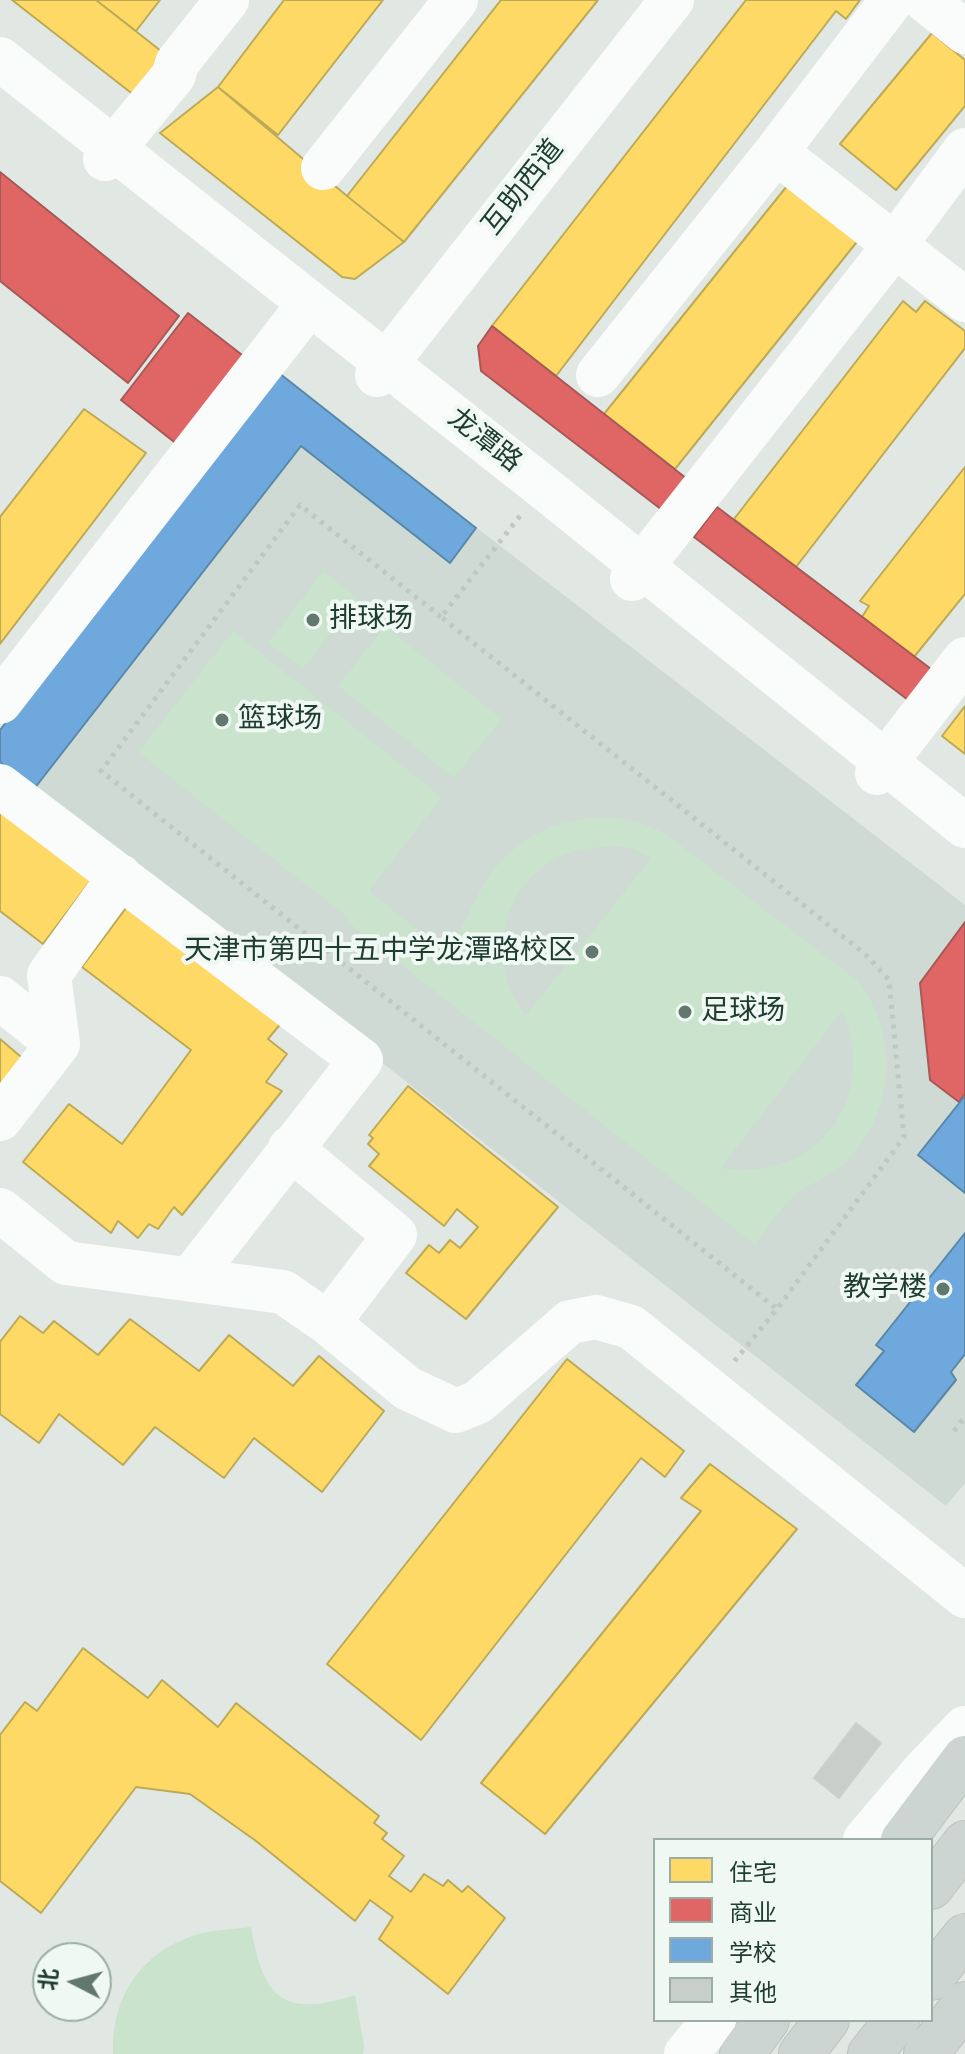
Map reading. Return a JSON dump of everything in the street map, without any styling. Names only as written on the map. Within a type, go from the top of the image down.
[{"type":"main road","points":[[904,1838],[961,1745]]},
{"type":"main road","points":[[933,1884],[965,1843]]},
{"type":"main road","points":[[933,1976],[965,1936]]},
{"type":"main road","points":[[926,2054],[965,2004]]},
{"type":"main road","points":[[742,2054],[766,2022]]},
{"type":"main road","points":[[801,2054],[825,2022]]},
{"type":"main road","points":[[870,2054],[895,2022]]},
{"type":"street","points":[[109,154],[174,75],[177,63],[227,0]]},
{"type":"street","points":[[323,168],[456,0]]},
{"type":"street","name":"互助西道","points":[[381,370],[672,0]]},
{"type":"street","points":[[598,375],[776,152],[892,0]]},
{"type":"street","points":[[925,0],[965,32]]},
{"type":"street","name":"龙潭路","points":[[0,59],[109,154],[881,768],[965,841]]},
{"type":"street","name":"龙潭路","points":[[0,78],[109,154]]},
{"type":"street","points":[[636,572],[894,246],[965,150]]},
{"type":"street","points":[[776,152],[965,300]]},
{"type":"street","points":[[0,702],[305,310]]},
{"type":"street","name":"龙潭路","points":[[381,370],[533,500],[636,572]]},
{"type":"street","points":[[881,768],[965,659]]},
{"type":"street","name":"龙潭路","points":[[881,768],[965,826]]},
{"type":"street","points":[[0,786],[361,1060],[191,1278]]},
{"type":"street","points":[[0,1119],[58,1044],[49,975],[120,876]]},
{"type":"street","points":[[0,998],[58,1044]]},
{"type":"street","points":[[290,1148],[395,1235],[328,1323]]},
{"type":"street","points":[[0,1210],[66,1263],[283,1292],[328,1323],[407,1388],[456,1411],[478,1402],[570,1322],[596,1317],[631,1327],[965,1596]]},
{"type":"street","points":[[867,1838],[922,1773],[961,1745]]},
{"type":"street","points":[[686,2054],[712,2022]]},
{"type":"path","points":[[441,617],[533,500]]},
{"type":"path","points":[[710,1390],[777,1309],[904,1137],[889,980],[865,954],[300,505],[101,771],[777,1309]]},
{"type":"path","points":[[954,1431],[965,1417]]},
{"type":"shaded area","name":"天津市第四十五中学龙潭路校区","points":[[301,446],[418,538],[446,504],[965,905],[965,922],[920,983],[930,1080],[958,1102],[965,1094],[965,1483],[946,1506],[34,789]]},
{"type":"green space","name":"排球场","points":[[323,571],[358,598],[303,669],[268,643]]},
{"type":"green space","name":"篮球场","points":[[385,626],[502,719],[454,778],[338,686]]},
{"type":"green space","points":[[233,631],[442,797],[369,891],[445,951],[489,876],[505,857],[546,829],[594,818],[619,819],[643,824],[666,834],[858,981],[872,1002],[886,1048],[886,1072],[883,1095],[864,1140],[837,1170],[792,1199],[755,1245],[138,752]],"holes":[[[617,846],[633,849],[651,858],[526,1015],[513,996],[506,975],[503,952],[511,909],[522,889],[537,872],[556,859],[578,851]],[[843,1010],[851,1042],[852,1075],[846,1101],[835,1123],[819,1142],[799,1156],[776,1165],[749,1170],[721,1168]]]},
{"type":"green space","points":[[251,1927],[262,1971],[280,1997],[294,2003],[310,2004],[355,1995],[363,2054],[113,2054],[117,2014],[133,1980],[144,1966],[159,1953],[195,1935]]},
{"type":"building: 住宅","points":[[12,0],[96,0],[170,58],[139,99]]},
{"type":"building: 住宅","points":[[96,0],[160,0],[136,31]]},
{"type":"building: 住宅","points":[[284,0],[383,0],[278,135],[218,87]]},
{"type":"building: 住宅","points":[[501,0],[598,0],[404,242],[347,196]]},
{"type":"building: 住宅","points":[[746,0],[860,0],[846,19],[836,11],[556,376],[492,326]]},
{"type":"building: 住宅","points":[[932,33],[965,60],[965,106],[896,190],[840,144]]},
{"type":"building: 住宅","points":[[218,87],[404,242],[355,279],[342,277],[160,133]]},
{"type":"building: 住宅","points":[[791,181],[860,238],[675,469],[604,414]]},
{"type":"building: 住宅","points":[[903,301],[916,312],[925,301],[965,331],[965,348],[796,567],[734,519]]},
{"type":"building: 住宅","points":[[84,409],[146,453],[0,644],[0,517]]},
{"type":"building: 住宅","points":[[965,467],[965,594],[914,657],[862,617],[869,606],[860,601]]},
{"type":"building: 住宅","points":[[965,706],[965,754],[942,736]]},
{"type":"building: 住宅","points":[[0,811],[91,880],[43,944],[0,911]]},
{"type":"building: 住宅","points":[[129,904],[282,1022],[268,1039],[287,1054],[266,1082],[282,1091],[182,1215],[174,1207],[158,1229],[149,1224],[138,1238],[118,1221],[111,1233],[23,1162],[69,1104],[122,1144],[191,1050],[82,967]]},
{"type":"building: 住宅","points":[[0,1039],[27,1062],[0,1098]]},
{"type":"building: 住宅","points":[[408,1086],[558,1207],[466,1319],[406,1273],[429,1245],[439,1253],[450,1240],[460,1248],[478,1227],[457,1209],[444,1226],[369,1166],[379,1154],[368,1144],[373,1138],[369,1135]]},
{"type":"building: 住宅","points":[[20,1316],[43,1333],[54,1321],[98,1355],[130,1319],[199,1371],[229,1335],[293,1386],[319,1356],[384,1411],[322,1492],[254,1438],[224,1478],[155,1427],[123,1465],[59,1414],[39,1443],[0,1414],[0,1342]]},
{"type":"building: 住宅","points":[[567,1359],[684,1451],[665,1477],[641,1458],[421,1740],[327,1664]]},
{"type":"building: 住宅","points":[[710,1464],[797,1529],[545,1834],[481,1783],[701,1511],[681,1498]]},
{"type":"building: 住宅","points":[[83,1648],[148,1698],[162,1680],[218,1727],[236,1703],[379,1816],[374,1823],[387,1833],[382,1839],[404,1856],[389,1876],[411,1892],[424,1874],[443,1886],[448,1880],[462,1892],[468,1886],[505,1918],[448,1994],[379,1939],[393,1917],[370,1900],[355,1921],[256,1841],[190,1794],[136,1787],[41,1913],[0,1881],[0,1735],[25,1702],[37,1711]]},
{"type":"building: 商业","points":[[0,172],[179,316],[128,383],[0,281]]},
{"type":"building: 商业","points":[[188,313],[246,358],[178,445],[121,400]]},
{"type":"building: 商业","points":[[492,326],[691,482],[666,513],[481,371],[478,346]]},
{"type":"building: 商业","points":[[717,507],[935,672],[912,703],[694,537]]},
{"type":"building: 商业","points":[[965,922],[965,1094],[959,1102],[930,1080],[920,983]]},
{"type":"building: 学校","points":[[279,373],[476,528],[450,563],[301,446],[34,789],[0,762],[0,730]]},
{"type":"building: 学校","points":[[965,1098],[965,1193],[918,1155]]},
{"type":"building: 学校","name":"教学楼","points":[[965,1233],[965,1354],[951,1372],[956,1380],[914,1432],[856,1385],[884,1351],[876,1345]]},
{"type":"building: 其他","points":[[856,1723],[881,1743],[839,1798],[814,1778]]},
{"type":"place","name":"排球场","points":[[313,620]]},
{"type":"place","name":"篮球场","points":[[222,720]]},
{"type":"place","name":"天津市第四十五中学龙潭路校区","points":[[592,952]]},
{"type":"place","name":"足球场","points":[[685,1012]]},
{"type":"place","name":"教学楼","points":[[943,1289]]}]
